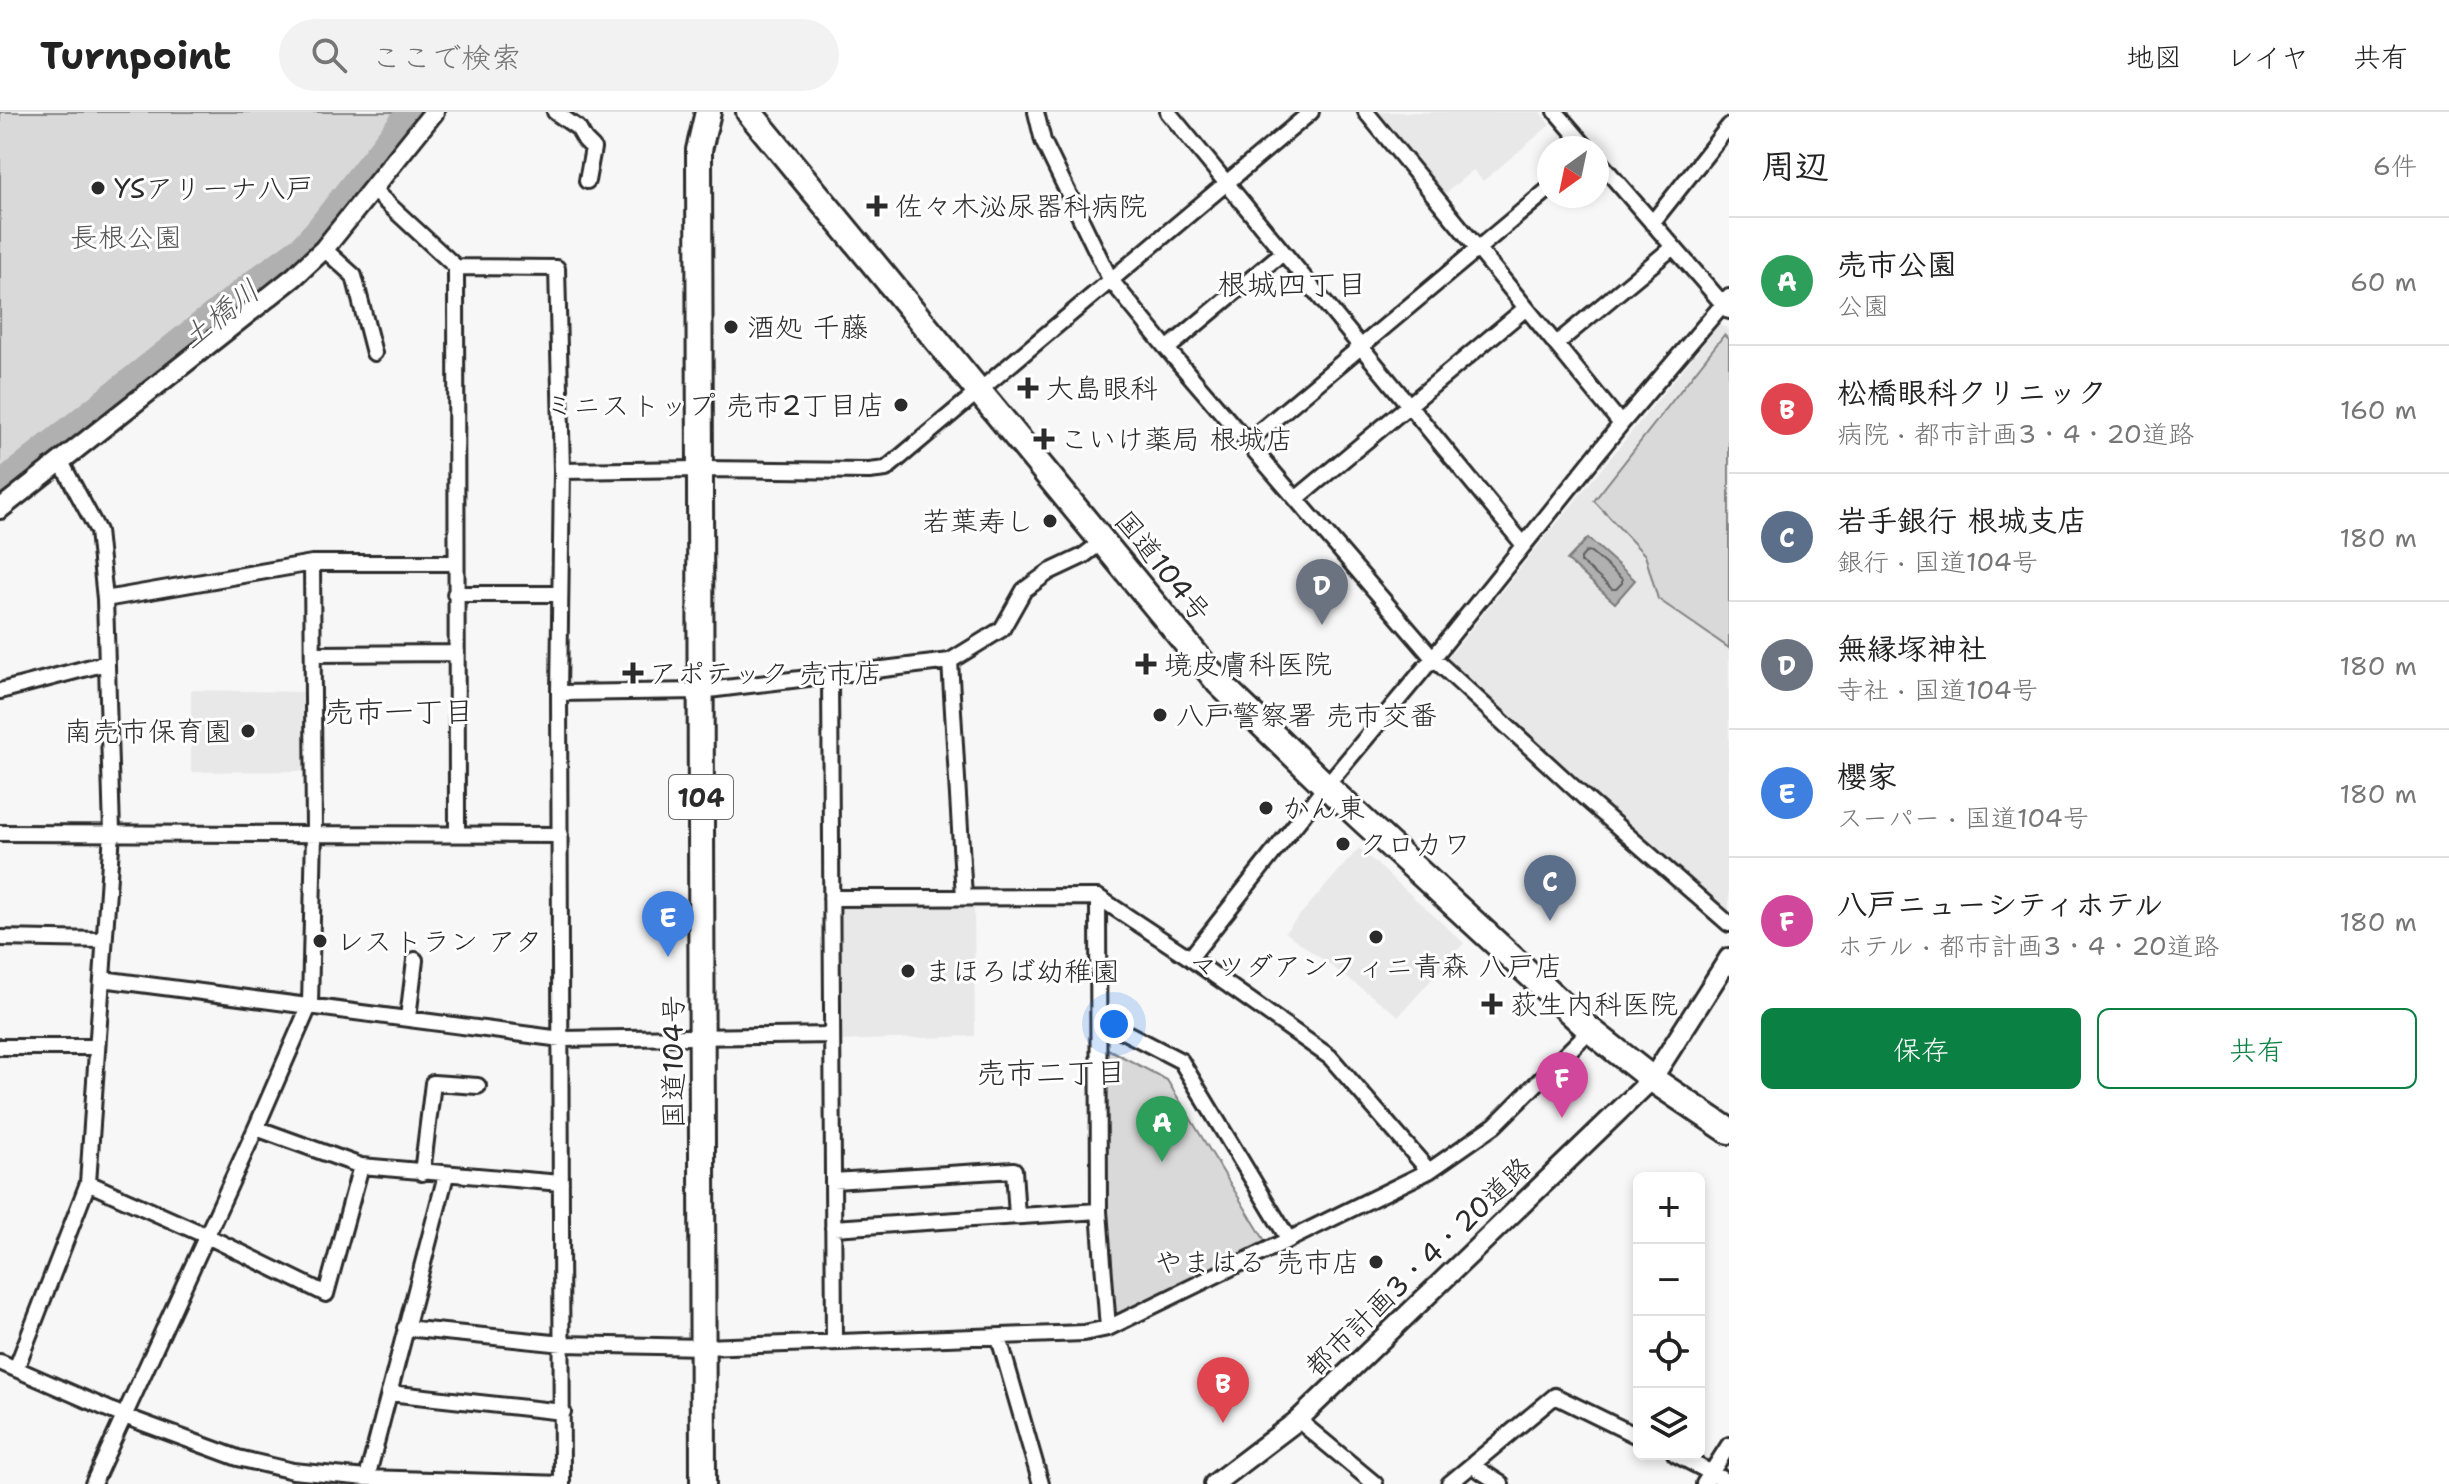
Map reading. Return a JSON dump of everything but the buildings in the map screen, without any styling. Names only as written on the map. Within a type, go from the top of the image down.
[{"type":"highway","name":"国道104号","points":[[703,1484],[699,150],[708,112]]},
{"type":"highway","name":"国道104号","points":[[749,112],[1219,683],[1590,1030],[1652,1079],[1729,1131]]},
{"type":"street","points":[[0,509],[294,277],[324,249],[434,112]]},
{"type":"street","points":[[555,112],[578,128],[593,148],[587,181]]},
{"type":"street","points":[[1036,112],[1043,141],[1110,279],[1167,349],[1433,658],[1585,798],[1729,924]]},
{"type":"street","points":[[1168,112],[1523,544]]},
{"type":"street","points":[[562,471],[886,469],[1311,112]]},
{"type":"street","points":[[1366,112],[1621,424]]},
{"type":"street","points":[[1556,112],[1577,136]]},
{"type":"street","points":[[1652,223],[1729,126]]},
{"type":"street","points":[[1190,958],[1621,424],[1727,304],[1609,173]]},
{"type":"street","points":[[0,1362],[124,1416],[238,1458],[293,1471],[367,1478],[562,1484],[559,693],[562,471],[557,268],[456,267],[373,190]]},
{"type":"street","points":[[1247,442],[1537,199]]},
{"type":"street","points":[[1556,344],[1673,247]]},
{"type":"street","points":[[324,249],[354,276],[374,353]]},
{"type":"street","points":[[1167,349],[1283,252]]},
{"type":"street","points":[[456,267],[457,834]]},
{"type":"street","points":[[1296,499],[1526,308]]},
{"type":"street","points":[[16,1369],[88,1183],[112,832],[105,599],[98,531],[61,462]]},
{"type":"street","points":[[559,693],[700,691],[950,661],[1002,629],[1024,590],[1103,541]]},
{"type":"street","points":[[105,599],[312,563],[455,563]]},
{"type":"street","points":[[93,1484],[310,1004],[314,833],[312,563]]},
{"type":"street","points":[[455,594],[560,594]]},
{"type":"street","points":[[313,654],[456,653]]},
{"type":"street","points":[[950,661],[964,897]]},
{"type":"street","points":[[0,691],[106,663]]},
{"type":"street","points":[[830,675],[834,1342]]},
{"type":"street","points":[[0,833],[560,835]]},
{"type":"street","points":[[831,898],[1098,897],[1330,1057],[1429,1171]]},
{"type":"street","points":[[1098,897],[1099,1211],[1108,1328]]},
{"type":"street","points":[[0,938],[103,940]]},
{"type":"street","name":"都市計画3・4・20道路","points":[[1214,1484],[1298,1420],[1652,1079],[1729,958]]},
{"type":"street","points":[[408,1018],[415,960]]},
{"type":"street","points":[[102,979],[561,1039],[831,1035]]},
{"type":"street","points":[[1100,1024],[1113,1026],[1181,1061],[1289,1240]]},
{"type":"street","points":[[405,1328],[563,1344],[704,1347],[999,1338],[1084,1333],[1108,1328],[1429,1171],[1495,1125],[1590,1030]]},
{"type":"street","points":[[0,1047],[97,1047]]},
{"type":"street","points":[[422,1173],[433,1083],[478,1086]]},
{"type":"street","points":[[256,1128],[361,1166],[561,1183]]},
{"type":"street","points":[[88,1183],[326,1294],[361,1166]]},
{"type":"street","points":[[833,1181],[1014,1170],[1017,1216]]},
{"type":"street","points":[[367,1478],[446,1175]]},
{"type":"street","points":[[833,1228],[1099,1211]]},
{"type":"street","points":[[999,1338],[1041,1484]]},
{"type":"street","points":[[389,1393],[563,1412]]},
{"type":"street","points":[[1449,1484],[1555,1396],[1633,1434]]},
{"type":"street","points":[[1298,1420],[1375,1484]]},
{"type":"street","points":[[1708,1478],[1729,1445]]},
{"type":"street","points":[[1683,1460],[1708,1478],[1729,1482]]},
{"type":"street","points":[[1473,1466],[1501,1484]]},
{"type":"shaded area","points":[[1377,112],[1540,112],[1550,125],[1483,181],[1473,170],[1442,196]]},
{"type":"shaded area","points":[[1719,325],[1729,329],[1729,916],[1447,663],[1447,659]]},
{"type":"shaded area","name":"南売市保育園","points":[[191,690],[305,692],[306,771],[191,772]]},
{"type":"shaded area","name":"マツダアンフィニ青森 八戸店","points":[[1359,848],[1464,943],[1399,1016],[1285,932]]},
{"type":"shaded area","name":"まほろば幼稚園","points":[[974,904],[975,1036],[841,1041],[841,906]]},
{"type":"green space","name":"長根公園","points":[[0,112],[419,112],[306,254],[0,495]]},
{"type":"green space","points":[[1724,335],[1729,340],[1729,648],[1658,599],[1645,555],[1594,501]]},
{"type":"green space","points":[[1106,1048],[1167,1080],[1267,1244],[1117,1318],[1113,1315],[1108,1269]]},
{"type":"water","points":[[1588,538],[1635,580],[1615,603],[1567,560]]},
{"type":"waterway","name":"土橋川","points":[[0,487],[302,250],[412,112]]},
{"type":"place","name":"YSアリーナ八戸","points":[[98,188]]},
{"type":"place","name":"佐々木泌尿器科病院","points":[[877,206]]},
{"type":"place","name":"酒処 千藤","points":[[731,327]]},
{"type":"place","name":"大島眼科","points":[[1028,388]]},
{"type":"place","name":"ミニストップ 売市2丁目店","points":[[901,405]]},
{"type":"place","name":"こいけ薬局 根城店","points":[[1044,439]]},
{"type":"place","name":"若葉寿し","points":[[1050,521]]},
{"type":"place","name":"無縁塚神社","points":[[1322,625]]},
{"type":"place","name":"境皮膚科医院","points":[[1146,664]]},
{"type":"place","name":"アポテック 売市店","points":[[633,673]]},
{"type":"place","name":"八戸警察署 売市交番","points":[[1160,715]]},
{"type":"place","name":"南売市保育園","points":[[248,731]]},
{"type":"place","name":"かん東","points":[[1266,808]]},
{"type":"place","name":"クロカワ","points":[[1343,844]]},
{"type":"place","name":"岩手銀行 根城支店","points":[[1550,921]]},
{"type":"place","name":"マツダアンフィニ青森 八戸店","points":[[1376,937]]},
{"type":"place","name":"レストラン アタ","points":[[320,941]]},
{"type":"place","name":"櫻家","points":[[668,957]]},
{"type":"place","name":"まほろば幼稚園","points":[[908,971]]},
{"type":"place","name":"荻生内科医院","points":[[1492,1004]]},
{"type":"place","name":"八戸ニューシティホテル","points":[[1562,1118]]},
{"type":"place","name":"売市公園","points":[[1162,1162]]},
{"type":"place","name":"やまはる 売市店","points":[[1376,1262]]},
{"type":"place","name":"松橋眼科クリニック","points":[[1223,1423]]},
{"type":"district","name":"根城四丁目","points":[[1292,284]]},
{"type":"district","name":"売市一丁目","points":[[399,711]]},
{"type":"district","name":"売市二丁目","points":[[1051,1072]]}]
